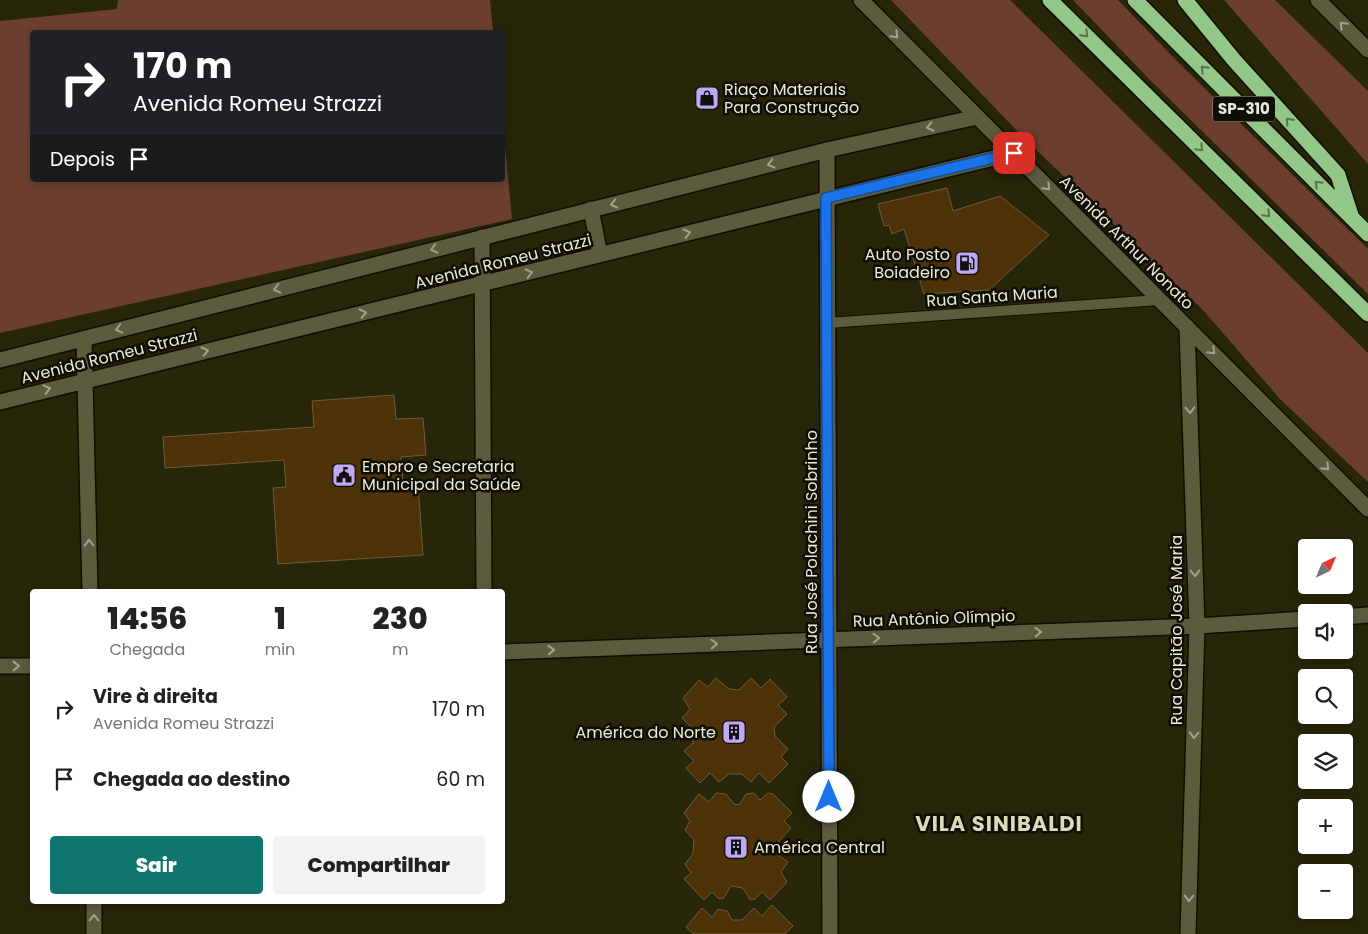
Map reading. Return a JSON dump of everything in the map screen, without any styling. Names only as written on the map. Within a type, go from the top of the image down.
[{"type":"highway","points":[[1050,0],[1368,314]]},
{"type":"highway","name":"SP-310","points":[[1135,0],[1368,234]]},
{"type":"highway","points":[[1185,0],[1234,60],[1338,175],[1352,219]]},
{"type":"main road","name":"Avenida Arthur Nonato","points":[[861,0],[1368,509]]},
{"type":"main road","points":[[1318,0],[1368,50]]},
{"type":"main road","name":"Avenida Romeu Strazzi","points":[[0,360],[827,150],[977,117]]},
{"type":"main road","name":"Rua José Polachini Sobrinho","points":[[827,150],[830,934]]},
{"type":"main road","name":"Avenida Romeu Strazzi","points":[[0,402],[1014,153]]},
{"type":"main road","points":[[591,209],[600,255]]},
{"type":"main road","points":[[482,237],[484,589]]},
{"type":"main road","name":"Rua Capitão José Maria","points":[[1187,327],[1197,626],[1188,934]]},
{"type":"main road","points":[[84,339],[90,589]]},
{"type":"main road","points":[[1353,616],[1368,615]]},
{"type":"main road","name":"Rua Antônio Olímpio","points":[[505,652],[1197,626],[1298,620]]},
{"type":"main road","points":[[0,666],[30,666]]},
{"type":"main road","points":[[94,904],[94,934]]},
{"type":"lane","name":"Rua Santa Maria","points":[[828,323],[1159,300]]},
{"type":"shaded area","points":[[118,0],[490,0],[493,30],[30,30],[30,182],[505,182],[505,147],[512,219],[0,333],[0,21],[117,9]]},
{"type":"shaded area","points":[[891,0],[1010,0],[1368,353],[1368,482],[1280,399],[1203,310],[1025,139]]},
{"type":"shaded area","points":[[1073,0],[1118,0],[1174,58],[1368,249],[1368,294],[1150,80]]},
{"type":"shaded area","points":[[1224,0],[1275,0],[1368,91],[1368,164]]},
{"type":"building","name":"Auto Posto Boiadeiro","points":[[947,188],[953,211],[1000,196],[1049,235],[989,290],[924,294],[904,229],[892,234],[889,225],[884,226],[878,204]]},
{"type":"building","name":"Empro e Secretaria Municipal da Saúde","points":[[394,395],[396,419],[423,418],[426,455],[401,457],[403,482],[418,482],[423,555],[278,564],[273,488],[286,487],[284,460],[165,468],[163,437],[314,427],[312,401]]},
{"type":"building","name":"América do Norte","points":[[716,678],[729,689],[739,690],[751,678],[761,688],[770,679],[787,697],[778,705],[787,714],[774,727],[775,736],[788,749],[781,757],[788,764],[769,783],[759,773],[751,782],[742,774],[729,774],[719,782],[710,773],[700,783],[686,768],[694,761],[684,751],[693,743],[693,729],[682,718],[690,709],[683,698],[699,680],[708,687]]},
{"type":"building","name":"América Central","points":[[716,793],[726,794],[734,804],[739,805],[746,794],[754,793],[760,800],[768,793],[773,794],[792,813],[784,821],[791,828],[779,841],[778,855],[788,862],[781,872],[787,882],[770,900],[762,892],[755,899],[750,900],[743,888],[731,886],[723,899],[718,898],[712,892],[704,900],[684,879],[691,873],[685,864],[693,854],[694,840],[685,830],[690,821],[684,813],[699,794],[709,802]]},
{"type":"building","points":[[772,905],[793,926],[785,934],[694,934],[686,927],[702,908],[712,917],[718,909],[727,911],[732,920],[742,920],[754,908],[762,916]]},
{"type":"place","name":"Riaço Materiais Para Construção","points":[[707,98]]},
{"type":"place","name":"Auto Posto Boiadeiro","points":[[967,263]]},
{"type":"place","name":"Empro e Secretaria Municipal da Saúde","points":[[344,475]]},
{"type":"place","name":"América do Norte","points":[[734,732]]},
{"type":"place","name":"América Central","points":[[736,847]]},
{"type":"district","name":"VILA SINIBALDI","points":[[999,824]]},
{"type":"route","points":[[829,797],[826,198],[1014,153]]}]
